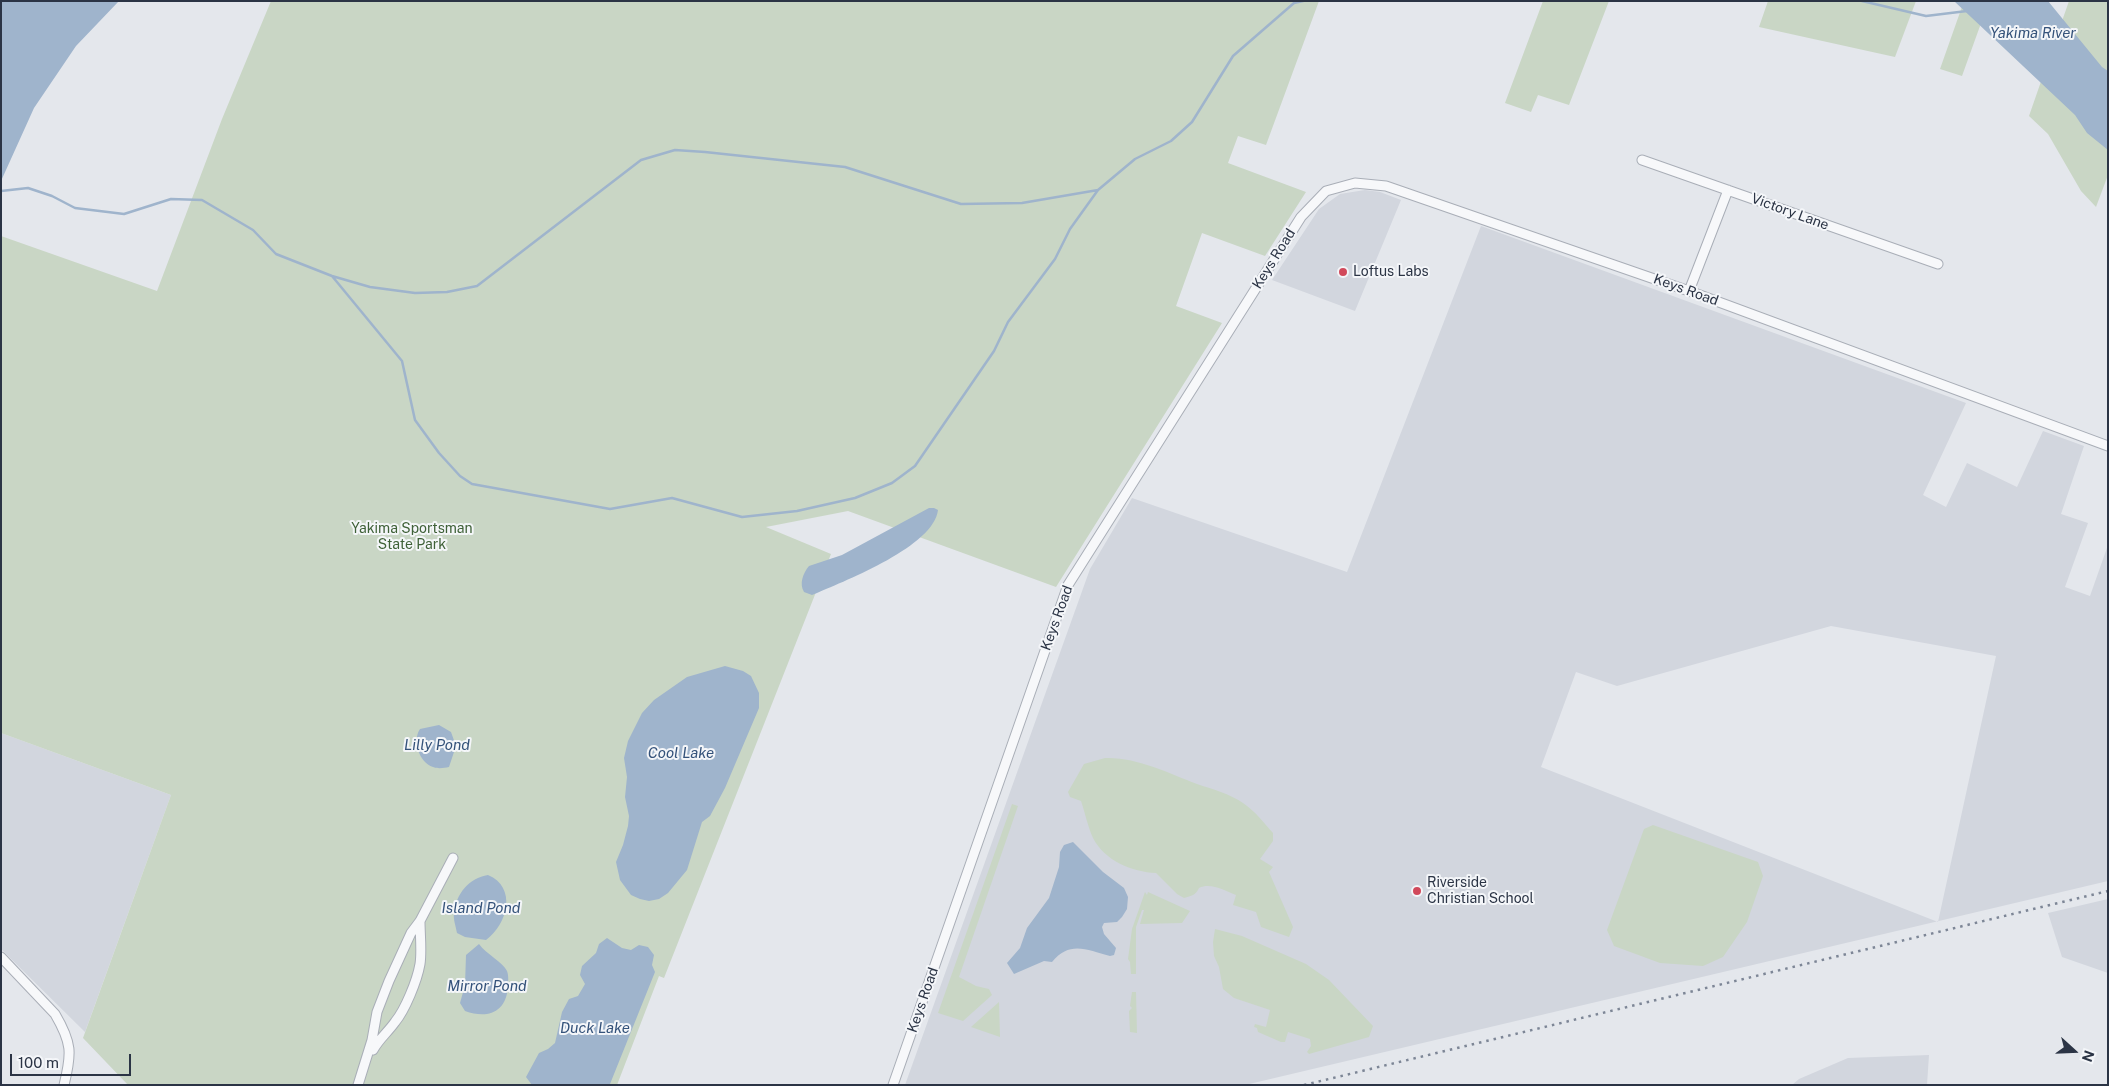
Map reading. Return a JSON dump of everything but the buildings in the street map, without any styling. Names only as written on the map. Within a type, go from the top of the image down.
[{"type":"street","name":"Victory Lane","points":[[1642,160],[1938,264]]},
{"type":"street","name":"Keys Road","points":[[893,1085],[1068,584],[1301,217],[1326,191],[1355,183],[1386,186],[1689,291],[2108,446]]},
{"type":"street","points":[[1689,291],[1728,190]]},
{"type":"street","points":[[358,1085],[372,1040],[377,1012],[389,981],[411,933],[420,921],[452,858]]},
{"type":"street","points":[[365,1065],[379,1040],[395,1024],[402,1012],[417,974],[420,964],[420,921]]},
{"type":"street","points":[[1,957],[55,1014],[61,1025],[70,1048],[70,1062],[64,1085]]},
{"type":"shaded area","points":[[1365,190],[1380,192],[1401,200],[1355,311],[1272,280],[1319,209],[1340,194]]},
{"type":"shaded area","points":[[1481,226],[1966,403],[1923,495],[1946,507],[1967,463],[2017,487],[2043,431],[2084,446],[2061,514],[2088,523],[2065,587],[2090,596],[2108,545],[2108,881],[1938,921],[1996,656],[1831,626],[1617,686],[1576,672],[1541,767],[1937,921],[1245,1085],[905,1085],[1090,569],[1132,498],[1347,572]]},
{"type":"shaded area","points":[[1,733],[171,795],[85,1032],[1,949]]},
{"type":"shaded area","points":[[2108,899],[2108,973],[2062,957],[2048,913]]},
{"type":"shaded area","points":[[1929,1055],[1927,1085],[1792,1085],[1799,1079],[1848,1058]]},
{"type":"green space","name":"Yakima Sportsman State Park","points":[[271,1],[1319,1],[1266,145],[1238,136],[1228,163],[1306,192],[1265,256],[1202,233],[1176,306],[1222,323],[1056,587],[848,511],[766,527],[831,554],[664,978],[659,976],[617,1085],[128,1085],[83,1038],[171,795],[1,733],[1,236],[157,291],[222,119]]},
{"type":"green space","points":[[1543,1],[1609,1],[1569,105],[1538,95],[1531,112],[1505,103]]},
{"type":"green space","points":[[1768,1],[1916,1],[1895,57],[1759,27]]},
{"type":"green space","points":[[1964,1],[1989,1],[1962,76],[1940,69]]},
{"type":"green space","points":[[2069,1],[2108,1],[2108,175],[2096,207],[2081,191],[2048,134],[2029,116]]},
{"type":"green space","points":[[1105,758],[1129,760],[1164,771],[1232,797],[1255,813],[1273,833],[1273,841],[1260,859],[1273,867],[1269,872],[1293,927],[1289,937],[1261,927],[1256,912],[1233,905],[1236,895],[1218,888],[1204,886],[1199,888],[1195,894],[1184,898],[1177,894],[1156,873],[1129,868],[1105,853],[1093,838],[1081,801],[1070,797],[1068,792],[1084,764]]},
{"type":"green space","points":[[1012,804],[1018,806],[959,977],[976,986],[989,989],[992,995],[963,1021],[938,1013]]},
{"type":"green space","points":[[1653,825],[1758,862],[1763,876],[1747,922],[1723,957],[1703,966],[1660,963],[1614,946],[1607,930],[1644,829]]},
{"type":"green space","points":[[1145,892],[1147,895],[1148,892],[1190,911],[1182,923],[1140,924],[1144,910],[1142,910],[1136,927],[1136,974],[1131,974],[1128,959],[1132,929]]},
{"type":"green space","points":[[1215,929],[1242,936],[1306,964],[1329,980],[1373,1026],[1369,1037],[1309,1054],[1307,1052],[1311,1046],[1310,1039],[1288,1032],[1285,1042],[1281,1042],[1258,1032],[1257,1028],[1254,1027],[1255,1024],[1266,1027],[1270,1010],[1234,998],[1223,989],[1219,967],[1214,956],[1213,942]]},
{"type":"green space","points":[[1132,992],[1136,992],[1137,1033],[1130,1032],[1129,1011],[1132,1008],[1130,1006]]},
{"type":"green space","points":[[999,1002],[1000,1037],[971,1027]]},
{"type":"water","points":[[1,1],[119,1],[76,46],[34,108],[1,181]]},
{"type":"water","name":"Yakima River","points":[[1954,1],[2048,1],[2102,67],[2108,71],[2108,150],[2087,133],[2075,115]]},
{"type":"water","points":[[929,508],[938,510],[933,523],[922,536],[906,549],[848,580],[812,595],[804,592],[802,579],[809,566],[842,555]]},
{"type":"water","name":"Cool Lake","points":[[725,666],[743,671],[751,676],[759,693],[759,708],[725,788],[710,816],[702,822],[687,870],[668,893],[659,899],[649,901],[640,899],[631,895],[620,880],[616,862],[623,845],[629,816],[625,797],[627,777],[624,758],[628,741],[642,713],[654,700],[687,677]]},
{"type":"water","name":"Lilly Pond","points":[[439,725],[451,732],[456,746],[449,767],[443,768],[433,767],[424,761],[417,745],[420,729]]},
{"type":"water","points":[[1073,842],[1103,872],[1124,888],[1128,897],[1127,909],[1122,917],[1117,922],[1104,923],[1102,927],[1104,934],[1116,948],[1114,955],[1110,956],[1086,949],[1072,949],[1065,951],[1052,962],[1044,961],[1014,974],[1007,963],[1020,948],[1027,928],[1049,898],[1059,867],[1060,852],[1064,845]]},
{"type":"water","name":"Island Pond","points":[[488,875],[503,888],[506,897],[504,916],[494,933],[486,940],[465,937],[457,933],[454,913],[457,899],[469,883]]},
{"type":"water","name":"Duck Lake","points":[[607,938],[622,948],[631,950],[639,945],[648,947],[654,955],[652,965],[655,972],[610,1084],[532,1085],[526,1077],[539,1053],[555,1043],[562,1012],[569,999],[578,996],[585,984],[580,975],[582,966],[596,953],[599,944]]},
{"type":"water","name":"Mirror Pond","points":[[479,944],[502,964],[508,975],[508,987],[504,1003],[494,1012],[488,1014],[465,1011],[460,1003],[465,985],[466,955]]},
{"type":"waterway","points":[[1,191],[28,188],[52,196],[75,208],[124,214],[171,199],[202,200],[253,230],[276,254],[332,276],[370,287],[415,293],[447,292],[477,286],[641,160],[675,150],[845,167],[961,204],[1022,203],[1098,190],[1135,159],[1171,141],[1192,122],[1233,56],[1294,3],[1303,1]]},
{"type":"waterway","points":[[1862,1],[1926,16],[1967,11]]},
{"type":"waterway","points":[[332,276],[402,361],[415,420],[439,453],[460,476],[472,484],[610,509],[672,498],[742,517],[797,511],[855,498],[892,483],[915,466],[994,351],[1008,322],[1055,259],[1070,229],[1098,190]]},
{"type":"railway","points":[[1304,1085],[2108,891]]},
{"type":"place","name":"Loftus Labs","points":[[1343,272]]},
{"type":"place","name":"Riverside Christian School","points":[[1417,891]]}]
